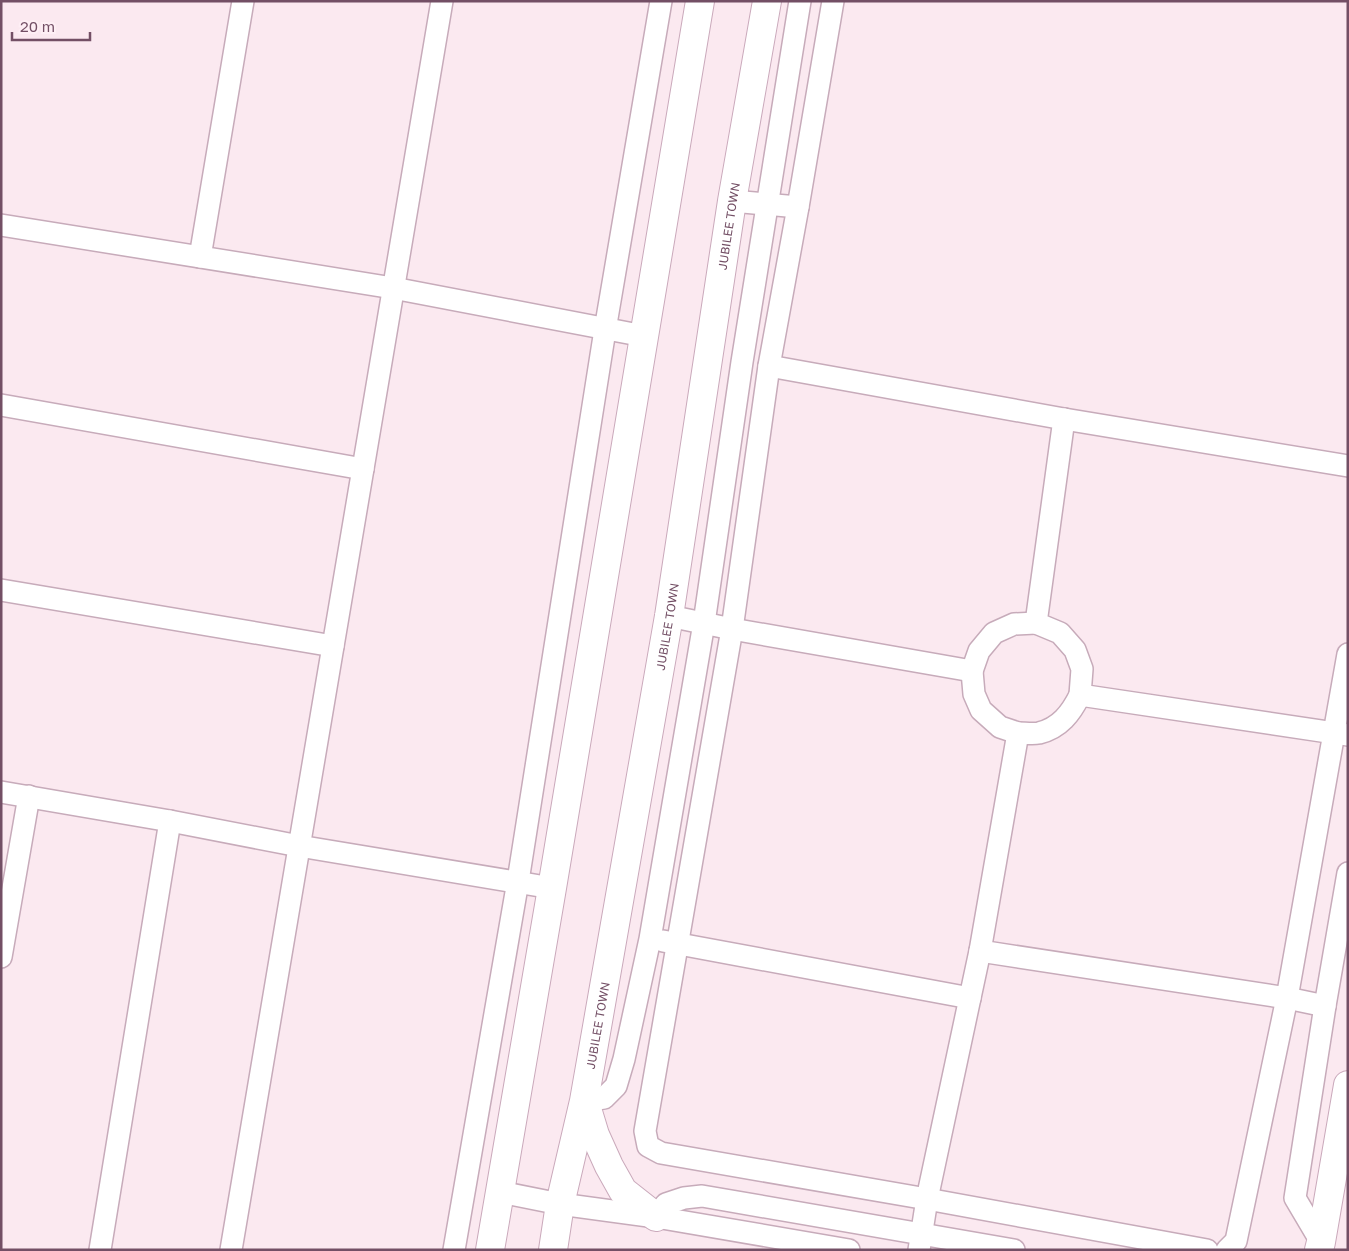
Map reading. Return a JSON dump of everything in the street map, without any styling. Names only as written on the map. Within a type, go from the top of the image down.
[{"type":"street","points":[[200,257],[243,1]]},
{"type":"street","points":[[231,1250],[442,1]]},
{"type":"street","points":[[454,1250],[518,881],[605,330],[661,1]]},
{"type":"street","points":[[490,1250],[700,1]]},
{"type":"street","name":"JUBILEE TOWN","points":[[553,1250],[560,1204],[584,1101],[669,616],[732,201],[767,1]]},
{"type":"street","points":[[656,1218],[623,1191],[595,1135],[584,1101],[604,1098],[616,1086],[624,1059],[650,939],[704,623],[740,372],[800,1]]},
{"type":"street","points":[[833,1],[769,366],[732,629],[645,1131],[648,1146],[661,1152],[1208,1250]]},
{"type":"street","points":[[732,201],[798,207]]},
{"type":"street","points":[[1,225],[393,288],[644,336]]},
{"type":"street","points":[[769,366],[1064,419],[1348,466]]},
{"type":"street","points":[[1,405],[363,469]]},
{"type":"street","points":[[1036,623],[1064,419]]},
{"type":"street","points":[[1,590],[333,646]]},
{"type":"street","points":[[669,616],[732,629],[972,671]]},
{"type":"street","points":[[1036,623],[1060,633],[1075,650],[1082,669],[1080,695],[1071,712],[1057,725],[1039,733],[1018,733],[1000,727],[981,710],[974,694],[972,671],[979,650],[994,633],[1014,624],[1036,623]]},
{"type":"street","points":[[1227,1250],[1236,1241],[1341,733],[1348,654]]},
{"type":"street","points":[[1080,695],[1341,733]]},
{"type":"street","points":[[920,1242],[926,1199],[980,952],[1018,733]]},
{"type":"street","points":[[1,792],[170,820],[300,846],[552,888]]},
{"type":"street","points":[[2,946],[29,796]]},
{"type":"street","points":[[100,1250],[170,820]]},
{"type":"street","points":[[1320,1246],[1295,1198],[1348,873]]},
{"type":"street","points":[[650,939],[970,998]]},
{"type":"street","points":[[980,952],[1287,998],[1325,1006]]},
{"type":"street","points":[[1320,1246],[1348,1085]]},
{"type":"street","points":[[500,1192],[560,1204],[849,1250]]},
{"type":"street","points":[[656,1218],[666,1204],[684,1198],[702,1196],[920,1242],[1014,1250]]}]
